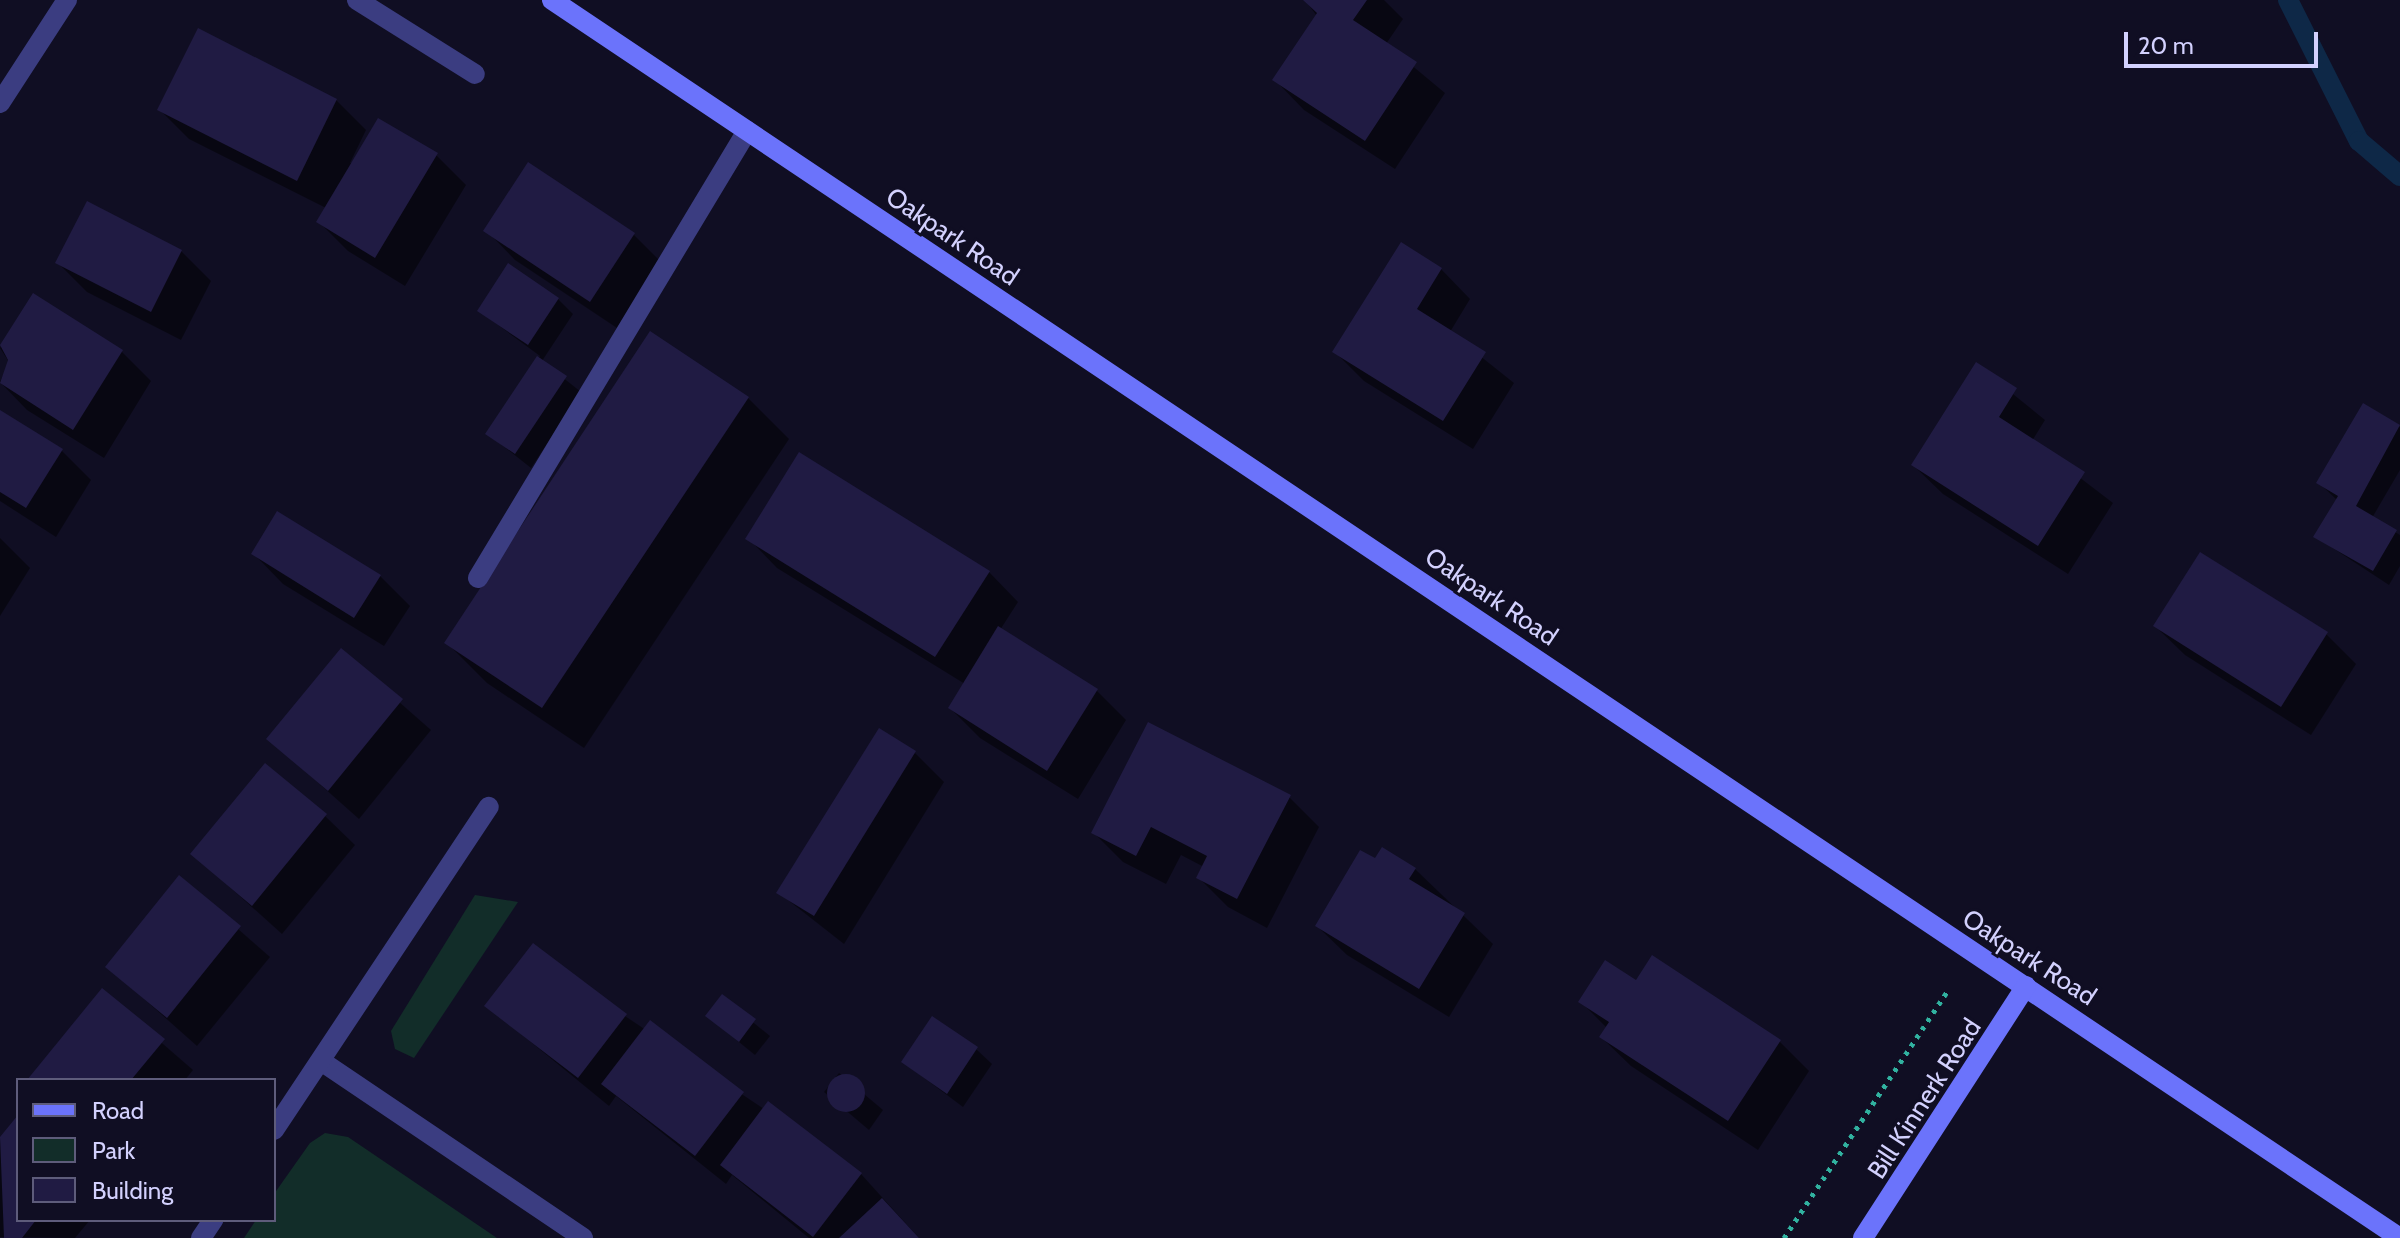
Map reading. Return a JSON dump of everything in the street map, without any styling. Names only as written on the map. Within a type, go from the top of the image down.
[{"type":"main road","name":"Oakpark Road","points":[[552,0],[2400,1238]]},
{"type":"main road","name":"Bill Kinnerk Road","points":[[1863,1238],[2026,986]]},
{"type":"street","points":[[0,103],[67,0]]},
{"type":"street","points":[[357,0],[475,74]]},
{"type":"street","points":[[478,578],[747,131]]},
{"type":"street","points":[[276,1127],[489,807]]},
{"type":"street","points":[[321,1061],[583,1238]]},
{"type":"path","points":[[1784,1238],[1972,952]]},
{"type":"green space","points":[[475,895],[518,902],[414,1058],[395,1049],[391,1031]]},
{"type":"green space","points":[[325,1133],[348,1137],[497,1238],[244,1238],[255,1222],[276,1222],[276,1191],[310,1143]]},
{"type":"building","points":[[1303,0],[1367,0],[1353,20],[1417,62],[1365,141],[1272,80],[1317,13]]},
{"type":"building","points":[[198,28],[337,99],[297,181],[157,110]]},
{"type":"building","points":[[378,118],[438,153],[375,258],[316,222]]},
{"type":"building","points":[[528,162],[635,233],[590,302],[483,231]]},
{"type":"building","points":[[87,201],[182,250],[151,312],[55,263]]},
{"type":"building","points":[[1401,242],[1442,268],[1417,309],[1486,352],[1443,421],[1332,352]]},
{"type":"building","points":[[508,263],[559,298],[528,345],[477,311]]},
{"type":"building","points":[[33,293],[123,350],[73,430],[0,383],[8,360],[0,345]]},
{"type":"building","points":[[650,331],[749,397],[542,708],[444,643]]},
{"type":"building","points":[[537,356],[567,376],[515,454],[485,434]]},
{"type":"building","points":[[1976,362],[2017,388],[1999,417],[2085,472],[2038,546],[1911,465]]},
{"type":"building","points":[[2363,403],[2400,425],[2356,506],[2397,530],[2373,571],[2313,537],[2338,496],[2316,483]]},
{"type":"building","points":[[0,410],[63,449],[26,508],[0,492]]},
{"type":"building","points":[[799,452],[990,571],[935,657],[745,539]]},
{"type":"building","points":[[277,511],[381,575],[354,618],[251,554]]},
{"type":"building","points":[[2200,552],[2328,632],[2281,707],[2153,626]]},
{"type":"building","points":[[998,626],[1098,689],[1047,771],[948,708]]},
{"type":"building","points":[[341,648],[403,699],[328,791],[266,739]]},
{"type":"building","points":[[1148,722],[1291,795],[1237,899],[1196,878],[1207,856],[1151,827],[1136,856],[1091,833]]},
{"type":"building","points":[[879,728],[916,751],[814,916],[776,893]]},
{"type":"building","points":[[265,763],[327,814],[252,906],[190,854]]},
{"type":"building","points":[[1382,847],[1416,868],[1409,879],[1465,913],[1419,989],[1315,926],[1360,850],[1375,858]]},
{"type":"building","points":[[179,875],[241,926],[167,1018],[105,967]]},
{"type":"building","points":[[533,943],[627,1014],[578,1078],[484,1006]]},
{"type":"building","points":[[1652,955],[1781,1040],[1728,1121],[1599,1037],[1609,1022],[1578,1002],[1605,960],[1636,980]]},
{"type":"building","points":[[102,988],[165,1039],[133,1078],[29,1078]]},
{"type":"building","points":[[722,994],[756,1019],[739,1042],[705,1016]]},
{"type":"building","points":[[932,1016],[978,1047],[947,1094],[901,1062]]},
{"type":"building","points":[[650,1020],[744,1092],[695,1156],[601,1084]]},
{"type":"building","points":[[846,1074],[859,1080],[865,1093],[859,1106],[846,1112],[833,1106],[827,1093],[833,1080]]},
{"type":"building","points":[[768,1101],[862,1173],[813,1237],[720,1165]]},
{"type":"building","points":[[16,1117],[16,1222],[34,1222],[22,1238],[4,1238],[0,1137]]},
{"type":"building","points":[[882,1198],[919,1238],[839,1238]]},
{"type":"waterway","points":[[2288,0],[2359,141],[2400,176]]}]
